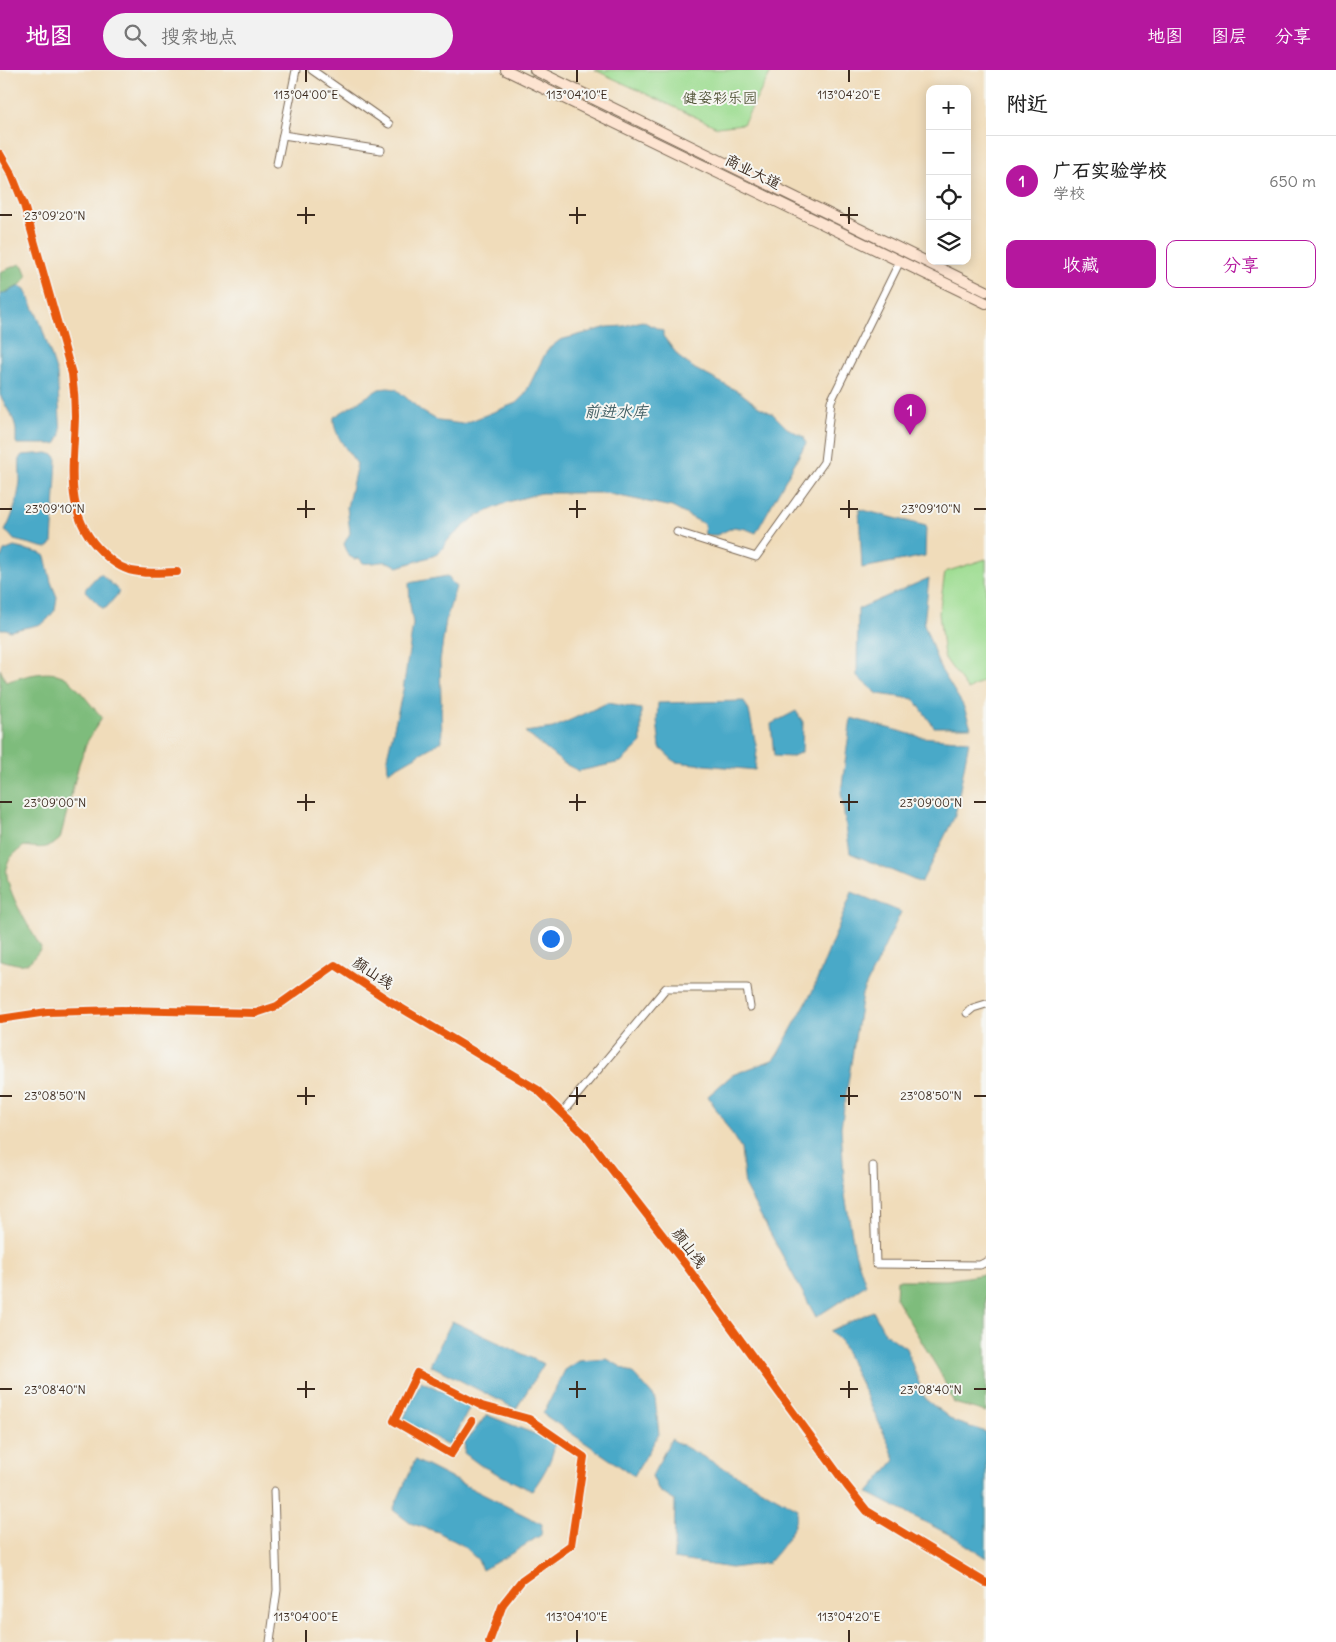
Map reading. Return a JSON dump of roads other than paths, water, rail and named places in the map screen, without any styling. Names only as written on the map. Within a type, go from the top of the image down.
[{"type":"main road","name":"商业大道","points":[[506,70],[986,303]]},
{"type":"main road","name":"商业大道","points":[[535,70],[986,291]]},
{"type":"street","points":[[277,164],[296,70]]},
{"type":"street","points":[[312,70],[389,124]]},
{"type":"street","points":[[283,135],[381,150]]},
{"type":"street","points":[[0,154],[12,175],[24,205],[72,374],[75,394],[72,483],[74,501],[80,519],[100,550],[116,566],[138,572],[177,572]]},
{"type":"street","points":[[677,532],[756,557],[824,462],[831,401],[900,261]]},
{"type":"street","name":"颜山线","points":[[0,1019],[47,1012],[121,1010],[256,1012],[277,1006],[335,964],[391,1002],[538,1090],[585,1135],[685,1264],[867,1511],[986,1583]]},
{"type":"street","points":[[562,1113],[666,988],[746,988],[750,1007]]},
{"type":"street","points":[[967,1012],[986,1004]]},
{"type":"street","points":[[874,1166],[876,1264],[980,1265],[986,1262]]},
{"type":"street","points":[[472,1421],[451,1454],[394,1421],[417,1373],[482,1406],[529,1419],[584,1457],[571,1545],[522,1580],[503,1604],[489,1642]]},
{"type":"street","points":[[270,1642],[277,1590],[274,1491]]},
{"type":"water","points":[[20,286],[25,289],[40,322],[57,373],[61,434],[57,443],[54,444],[17,444],[14,421],[0,395],[0,295]]},
{"type":"water","name":"前进水库","points":[[642,321],[663,331],[663,336],[680,358],[695,369],[741,393],[759,407],[773,414],[787,428],[804,437],[806,443],[756,533],[734,527],[717,535],[705,535],[704,524],[672,507],[605,493],[541,493],[508,502],[475,517],[449,539],[439,553],[433,556],[398,567],[388,562],[363,563],[359,558],[354,559],[349,556],[344,544],[350,533],[347,507],[357,464],[345,448],[335,429],[334,417],[379,389],[388,388],[396,389],[423,412],[439,421],[463,424],[516,403],[525,394],[547,350],[560,340],[608,327],[624,326]]},
{"type":"water","points":[[48,453],[54,455],[57,459],[52,543],[46,548],[14,540],[5,531],[13,513],[18,494],[20,457],[22,455]]},
{"type":"water","points":[[859,509],[926,526],[925,556],[862,568]]},
{"type":"water","points":[[14,547],[45,556],[51,582],[57,597],[55,610],[42,624],[10,631],[0,629],[0,560],[4,551]]},
{"type":"water","points":[[101,574],[119,591],[106,608],[102,608],[85,591]]},
{"type":"water","points":[[447,576],[456,587],[446,620],[440,661],[442,741],[388,772],[387,757],[403,690],[413,624],[409,583]]},
{"type":"water","points":[[929,578],[924,624],[940,668],[963,705],[971,727],[934,727],[914,699],[878,694],[857,677],[858,609]]},
{"type":"water","points":[[744,701],[749,711],[757,750],[755,770],[675,762],[660,748],[657,720],[658,703]]},
{"type":"water","points":[[607,703],[641,709],[641,743],[621,762],[579,771],[563,763],[525,732],[553,728]]},
{"type":"water","points":[[796,711],[803,722],[802,752],[791,757],[774,756],[771,724]]},
{"type":"water","points":[[851,718],[921,737],[969,741],[955,816],[921,883],[850,853],[841,793]]},
{"type":"water","points":[[852,892],[901,912],[862,994],[841,1127],[845,1195],[855,1252],[866,1285],[816,1317],[745,1187],[741,1149],[708,1096],[732,1075],[775,1059],[813,990]]},
{"type":"water","points":[[873,1311],[885,1333],[906,1348],[925,1399],[955,1422],[986,1432],[986,1558],[956,1538],[868,1493],[895,1460],[841,1342],[830,1331]]},
{"type":"water","points":[[452,1321],[544,1364],[516,1409],[430,1365]]},
{"type":"water","points":[[607,1359],[634,1374],[655,1398],[659,1434],[634,1476],[543,1414],[565,1370],[579,1361]]},
{"type":"water","points":[[421,1381],[471,1405],[450,1446],[403,1420]]},
{"type":"water","points":[[487,1415],[555,1442],[549,1462],[532,1491],[480,1465],[464,1453],[465,1442]]},
{"type":"water","points":[[671,1439],[798,1509],[791,1532],[768,1563],[731,1568],[674,1559],[675,1501],[659,1491],[652,1476]]},
{"type":"water","points":[[415,1460],[542,1524],[541,1535],[482,1570],[478,1560],[462,1545],[438,1532],[410,1523],[393,1510]]},
{"type":"place","name":"广石实验学校","points":[[910,435]]},
{"type":"park label","name":"健姿彩乐园","points":[[720,98]]}]
